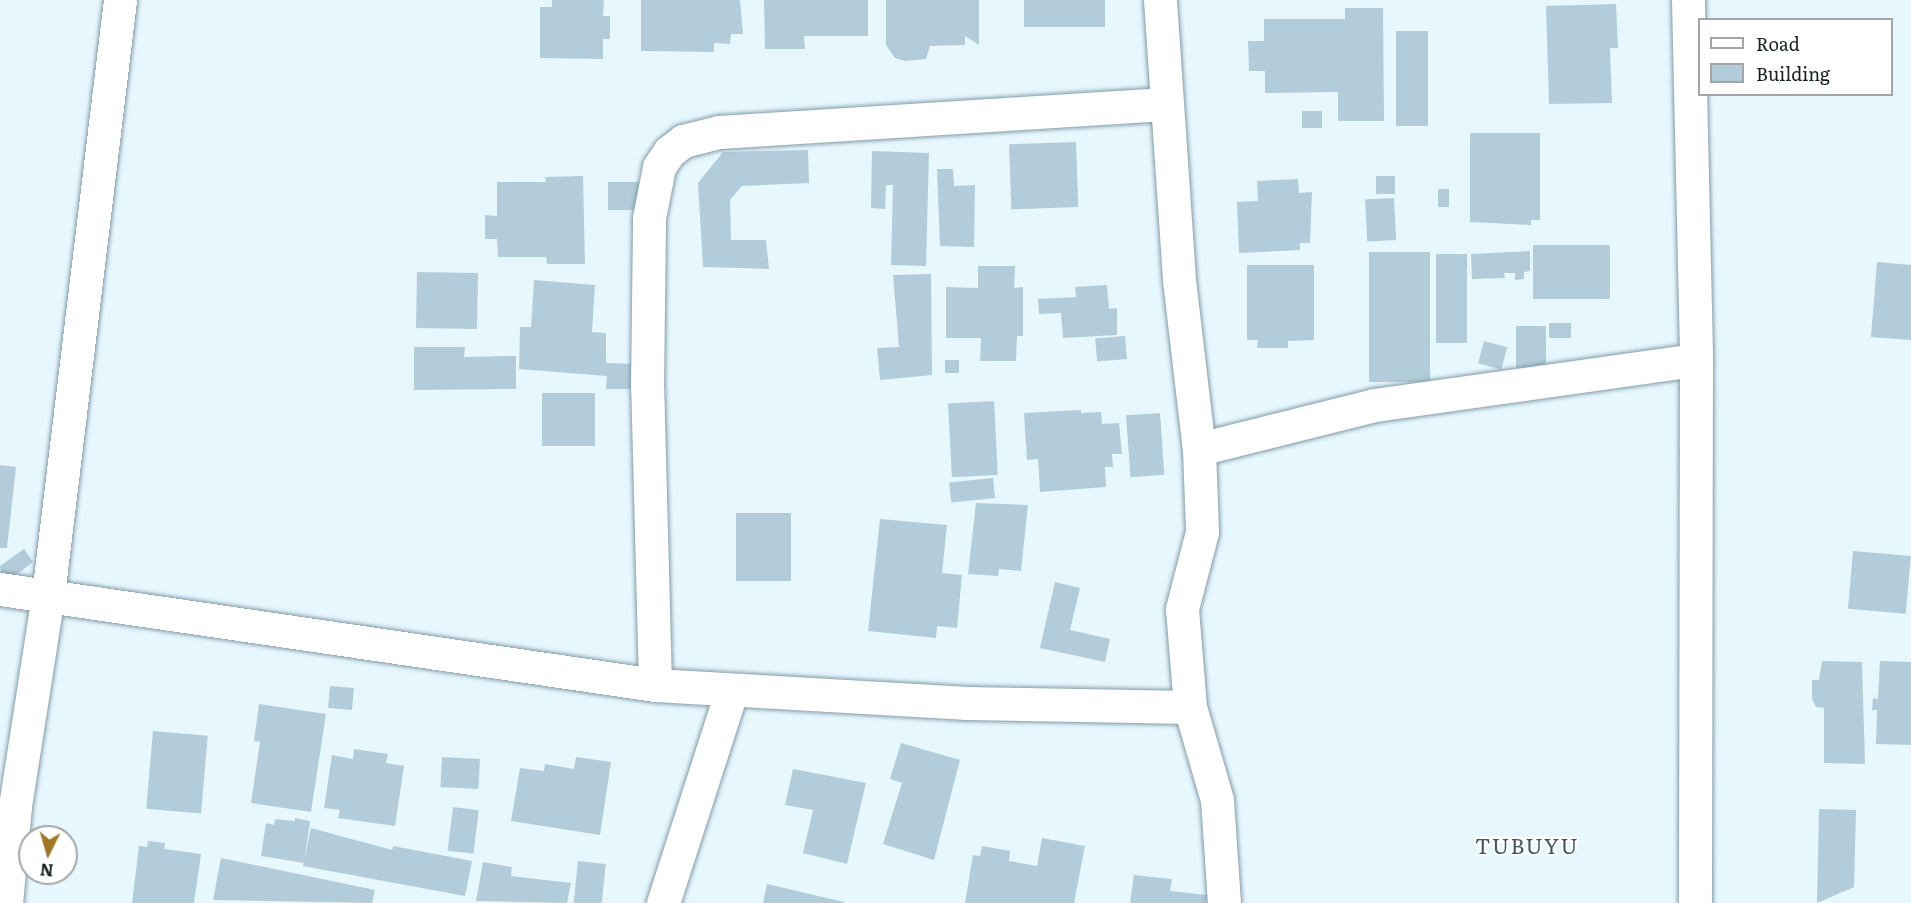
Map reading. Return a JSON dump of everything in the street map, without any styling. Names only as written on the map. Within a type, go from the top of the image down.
[{"type":"street","points":[[6,903],[15,806],[48,594],[120,0]]},
{"type":"street","points":[[1160,0],[1165,104],[1179,280],[1199,449],[1202,532],[1182,609],[1190,707],[1217,800],[1224,903]]},
{"type":"street","points":[[1688,0],[1696,360],[1695,903]]},
{"type":"street","points":[[655,685],[647,388],[649,218],[659,167],[669,152],[683,141],[719,132],[1165,104]]},
{"type":"street","points":[[1199,449],[1374,405],[1696,360]]},
{"type":"street","points":[[0,589],[48,594],[655,685],[731,692],[967,703],[1190,707]]},
{"type":"street","points":[[663,903],[731,692]]},
{"type":"building","points":[[552,0],[604,0],[603,16],[610,16],[610,39],[603,39],[603,59],[540,58],[540,7],[552,7]]},
{"type":"building","points":[[641,0],[740,0],[743,34],[731,34],[730,44],[714,43],[714,52],[641,51]]},
{"type":"building","points":[[764,0],[868,0],[868,36],[804,36],[805,49],[765,49]]},
{"type":"building","points":[[886,0],[979,0],[979,45],[965,36],[965,45],[930,46],[926,59],[905,61],[895,58],[886,45]]},
{"type":"building","points":[[1024,0],[1105,0],[1105,27],[1024,27]]},
{"type":"building","points":[[1616,4],[1618,48],[1610,48],[1612,103],[1549,104],[1546,6]]},
{"type":"building","points":[[1345,8],[1383,8],[1384,121],[1338,121],[1338,92],[1265,93],[1265,71],[1249,71],[1248,41],[1264,41],[1264,19],[1345,19]]},
{"type":"building","points":[[1396,31],[1428,31],[1428,126],[1396,126]]},
{"type":"building","points":[[1302,111],[1322,111],[1322,128],[1302,128]]},
{"type":"building","points":[[1470,133],[1540,133],[1540,220],[1531,220],[1531,225],[1470,222]]},
{"type":"building","points":[[1076,142],[1078,207],[1011,209],[1009,144]]},
{"type":"building","points":[[808,150],[809,183],[742,186],[730,200],[731,240],[766,240],[769,269],[703,267],[698,183],[723,152]]},
{"type":"building","points":[[872,151],[929,153],[926,266],[891,265],[893,185],[886,185],[885,209],[871,208]]},
{"type":"building","points":[[937,169],[953,169],[954,186],[975,185],[974,247],[940,246]]},
{"type":"building","points":[[583,176],[585,264],[547,264],[546,257],[498,257],[497,239],[485,239],[485,215],[497,216],[497,182],[546,182],[545,177]]},
{"type":"building","points":[[1376,176],[1395,176],[1395,194],[1376,194]]},
{"type":"building","points":[[1298,179],[1299,193],[1312,192],[1310,243],[1300,243],[1300,250],[1239,253],[1237,202],[1258,201],[1257,181]]},
{"type":"building","points":[[608,182],[642,182],[642,210],[608,210]]},
{"type":"building","points":[[1438,189],[1449,189],[1449,207],[1438,207]]},
{"type":"building","points":[[1394,198],[1396,240],[1367,241],[1365,200]]},
{"type":"building","points":[[1533,245],[1610,245],[1610,299],[1533,299]]},
{"type":"building","points":[[1530,251],[1530,271],[1524,272],[1524,279],[1515,280],[1515,273],[1504,273],[1505,278],[1472,279],[1471,254]]},
{"type":"building","points":[[1369,252],[1430,252],[1430,382],[1369,382]]},
{"type":"building","points":[[1436,254],[1467,254],[1467,343],[1436,343]]},
{"type":"building","points":[[1877,262],[1911,265],[1911,340],[1871,337]]},
{"type":"building","points":[[1247,265],[1314,265],[1314,340],[1288,341],[1288,348],[1257,348],[1258,340],[1247,340]]},
{"type":"building","points":[[978,266],[1015,266],[1014,288],[1023,287],[1023,336],[1017,336],[1016,361],[980,361],[981,338],[946,338],[946,287],[978,288]]},
{"type":"building","points":[[417,272],[478,273],[477,329],[416,328]]},
{"type":"building","points":[[931,274],[932,375],[880,380],[877,348],[899,347],[893,275]]},
{"type":"building","points":[[534,280],[595,285],[592,332],[606,333],[606,363],[637,364],[637,389],[606,389],[607,376],[519,369],[520,327],[531,327]]},
{"type":"building","points":[[1107,285],[1109,309],[1117,308],[1117,335],[1063,338],[1061,313],[1039,314],[1038,299],[1076,297],[1075,287]]},
{"type":"building","points":[[1549,323],[1571,323],[1571,338],[1549,338]]},
{"type":"building","points":[[1516,326],[1546,326],[1546,376],[1516,376]]},
{"type":"building","points":[[1125,336],[1127,359],[1097,362],[1095,339]]},
{"type":"building","points":[[1484,341],[1507,347],[1501,369],[1478,363]]},
{"type":"building","points":[[414,347],[465,347],[464,357],[516,356],[516,389],[414,390]]},
{"type":"building","points":[[945,360],[959,360],[959,373],[945,373]]},
{"type":"building","points":[[542,393],[595,393],[595,446],[542,446]]},
{"type":"building","points":[[994,401],[998,475],[952,477],[948,403]]},
{"type":"building","points":[[1081,410],[1081,413],[1101,412],[1102,424],[1119,423],[1122,454],[1112,454],[1113,467],[1105,467],[1106,487],[1040,492],[1038,459],[1027,460],[1024,413]]},
{"type":"building","points":[[1160,413],[1164,475],[1130,477],[1126,415]]},
{"type":"building","points":[[0,465],[16,467],[7,548],[0,548]]},
{"type":"building","points":[[993,478],[995,498],[951,502],[949,483]]},
{"type":"building","points":[[976,503],[1028,505],[1021,571],[999,569],[998,576],[968,574]]},
{"type":"building","points":[[736,513],[791,513],[791,581],[736,581]]},
{"type":"building","points":[[880,519],[947,525],[942,573],[962,575],[957,628],[937,626],[936,638],[868,631]]},
{"type":"building","points":[[24,549],[33,562],[3,585],[0,566]]},
{"type":"building","points":[[1853,551],[1911,556],[1906,614],[1848,609]]},
{"type":"building","points":[[1055,582],[1080,588],[1070,630],[1110,639],[1105,662],[1040,648]]},
{"type":"building","points":[[1822,661],[1862,662],[1865,764],[1824,763],[1824,708],[1816,707],[1812,699],[1812,680],[1819,680]]},
{"type":"building","points":[[1880,661],[1911,662],[1911,745],[1876,744],[1877,710],[1872,710],[1873,698],[1878,699]]},
{"type":"building","points":[[330,686],[354,688],[352,710],[328,708]]},
{"type":"building","points":[[259,704],[326,714],[311,812],[251,803],[260,742],[254,741]]},
{"type":"building","points":[[153,731],[208,736],[201,813],[146,809]]},
{"type":"building","points":[[901,743],[960,760],[934,860],[883,844],[902,783],[890,779]]},
{"type":"building","points":[[354,749],[388,754],[386,763],[404,766],[395,826],[338,818],[340,810],[324,808],[332,755],[353,759]]},
{"type":"building","points":[[442,757],[480,759],[478,789],[440,787]]},
{"type":"building","points":[[576,757],[611,762],[600,835],[511,821],[520,768],[544,771],[545,764],[574,769]]},
{"type":"building","points":[[793,769],[866,783],[847,864],[803,853],[813,810],[785,805]]},
{"type":"building","points":[[453,807],[479,810],[473,854],[448,851]]},
{"type":"building","points":[[1819,809],[1856,810],[1854,887],[1817,903]]},
{"type":"building","points":[[295,818],[310,821],[304,863],[261,856],[266,823],[274,825],[275,819],[295,821]]},
{"type":"building","points":[[311,828],[392,850],[393,846],[472,861],[465,896],[303,866]]},
{"type":"building","points":[[1042,838],[1085,846],[1074,903],[965,903],[973,855],[980,856],[982,846],[1010,851],[1009,861],[1037,866]]},
{"type":"building","points":[[148,841],[165,843],[164,849],[201,854],[194,903],[132,903],[139,846],[147,847]]},
{"type":"building","points":[[221,858],[375,890],[372,903],[213,900]]},
{"type":"building","points":[[578,861],[606,864],[602,903],[574,903]]},
{"type":"building","points":[[483,862],[512,867],[511,876],[571,883],[567,903],[476,901]]},
{"type":"building","points":[[1134,875],[1172,879],[1170,891],[1207,895],[1206,903],[1130,903]]},
{"type":"building","points":[[767,884],[844,902],[844,903],[763,903]]},
{"type":"district","name":"TUBUYU","points":[[1527,845]]}]
